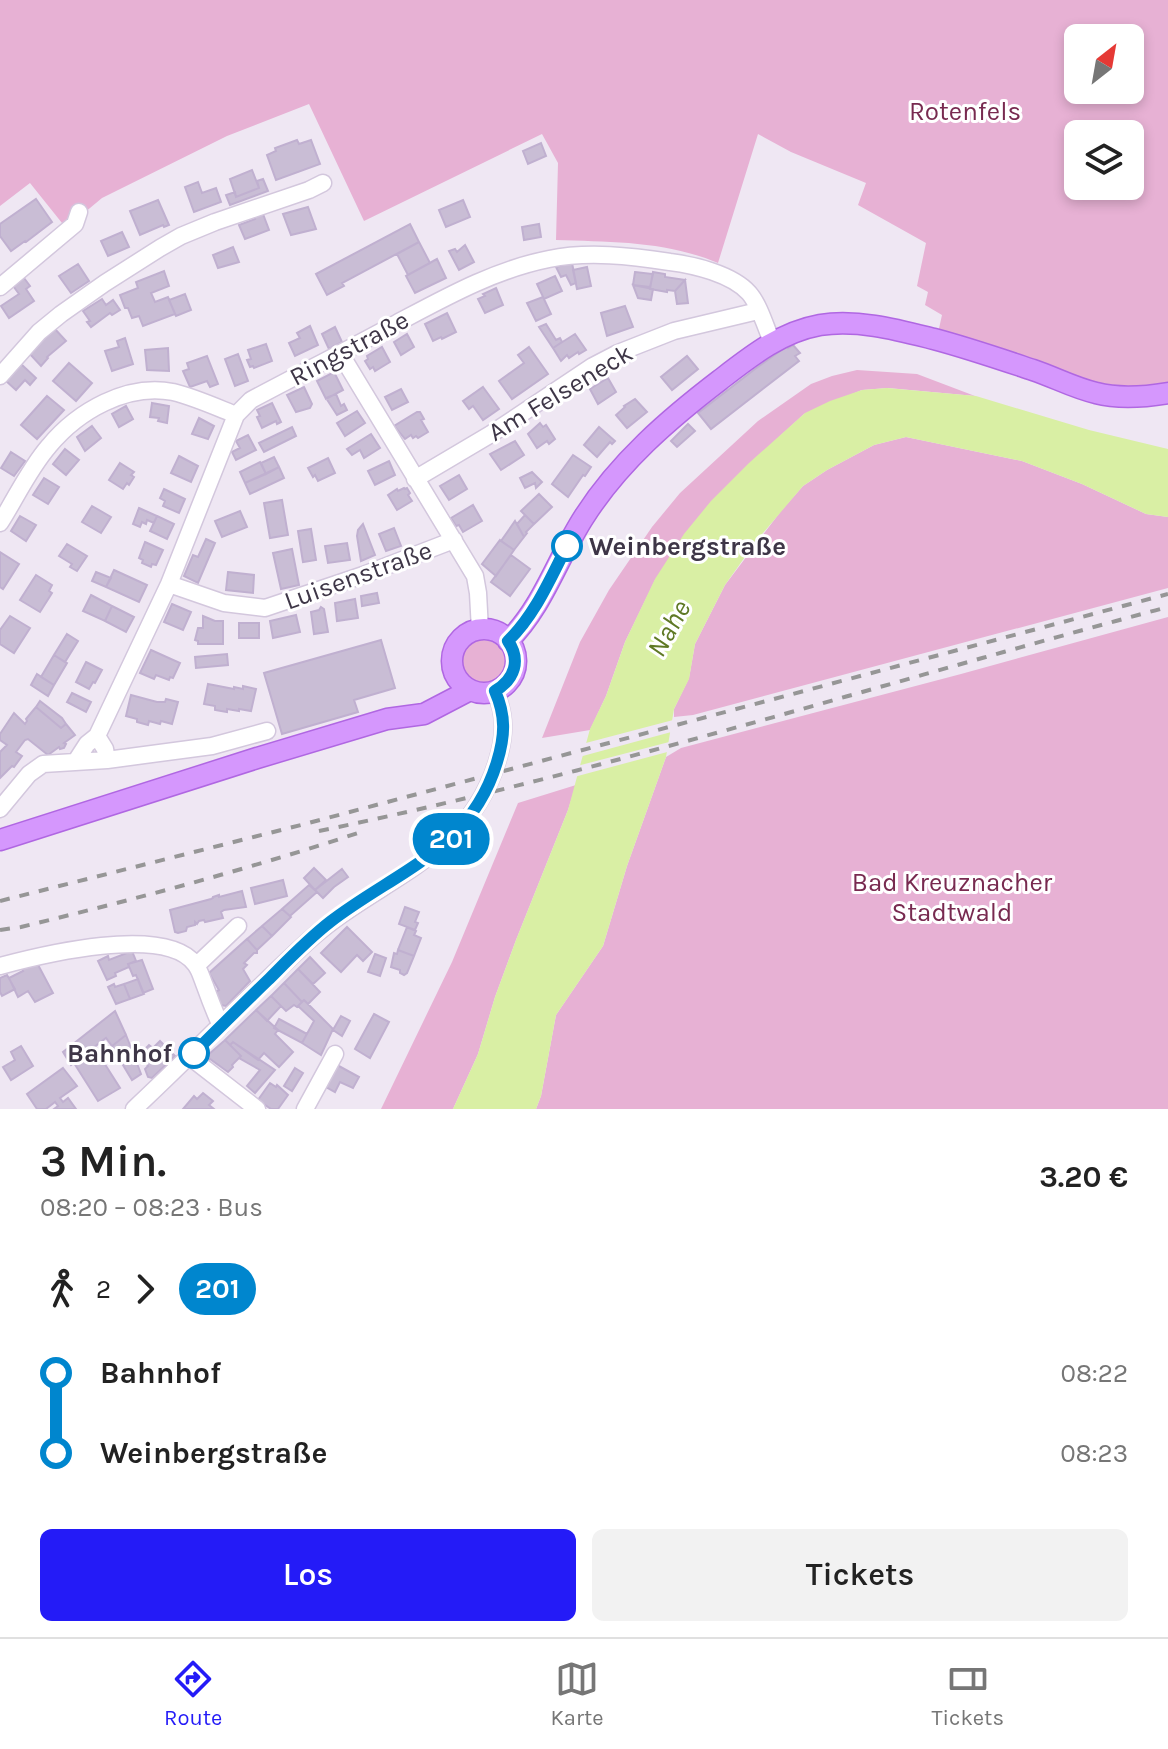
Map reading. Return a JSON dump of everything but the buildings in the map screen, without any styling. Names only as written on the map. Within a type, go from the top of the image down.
[{"type":"main road","points":[[508,641],[544,590],[585,514],[622,467],[687,406],[772,342],[793,332],[839,323],[875,326],[985,354],[1093,393],[1127,397],[1168,393]]},
{"type":"main road","points":[[480,630],[495,632],[508,641],[514,654],[515,668],[508,681],[495,691],[482,693],[464,685],[452,664],[454,649],[464,636],[480,630]]},
{"type":"main road","points":[[0,840],[387,719],[424,714],[464,685]]},
{"type":"street","points":[[0,376],[39,332],[61,314],[160,248],[204,226],[323,183]]},
{"type":"street","points":[[0,287],[75,224],[79,212]]},
{"type":"street","name":"Ringstraße","points":[[236,415],[251,400],[478,281],[529,264],[564,257],[628,256],[684,264],[717,274],[748,292],[772,342]]},
{"type":"street","name":"Am Felseneck","points":[[415,479],[618,353],[674,331],[758,311]]},
{"type":"street","points":[[340,353],[477,582],[480,630]]},
{"type":"street","points":[[0,523],[49,446],[82,416],[120,396],[135,391],[173,392],[236,415],[169,584],[97,736],[87,744],[76,761]]},
{"type":"street","name":"Luisenstraße","points":[[169,584],[224,603],[265,608],[454,540]]},
{"type":"street","points":[[134,1109],[330,922],[405,873],[462,827],[489,783],[503,738],[504,716],[495,691]]},
{"type":"street","points":[[0,809],[29,774],[43,764],[107,760],[212,746],[267,731]]},
{"type":"street","points":[[97,736],[107,760]]},
{"type":"street","points":[[197,965],[238,926]]},
{"type":"street","points":[[0,966],[40,955],[107,946],[132,944],[169,947],[189,957],[197,965],[221,1026]]},
{"type":"street","points":[[305,1109],[335,1054]]},
{"type":"street","points":[[190,1057],[257,1109]]},
{"type":"green space","name":"Rotenfels","points":[[0,0],[1168,0],[1168,386],[1149,390],[1108,386],[938,333],[942,315],[925,305],[928,292],[917,286],[926,243],[858,205],[866,183],[791,152],[758,134],[718,263],[659,247],[556,240],[558,163],[542,134],[364,221],[309,104],[227,136],[102,198],[66,228],[30,183],[0,206]]},
{"type":"green space","points":[[857,370],[917,374],[975,396],[888,388],[862,390],[804,414],[780,436],[655,580],[625,642],[590,730],[542,738],[580,642],[609,590],[652,527],[680,493],[758,421],[811,384]]},
{"type":"green space","points":[[906,437],[1022,461],[1082,484],[1146,514],[1168,517],[1168,588],[693,715],[674,717],[674,709],[689,678],[695,644],[725,585],[781,511],[803,486],[827,470],[874,445]]},
{"type":"green space","name":"Bad Kreuznacher Stadtwald","points":[[1168,617],[1168,1109],[536,1109],[556,1015],[603,946],[627,866],[666,757],[681,748]]},
{"type":"green space","points":[[483,640],[499,646],[505,662],[499,678],[483,684],[467,678],[461,662],[467,646]]},
{"type":"green space","points":[[576,785],[495,997],[478,1054],[453,1109],[381,1109],[452,962],[518,803]]},
{"type":"water","name":"Nahe","points":[[887,388],[976,396],[1089,430],[1168,449],[1168,517],[1146,514],[1082,484],[1022,461],[906,437],[874,445],[803,486],[757,540],[725,585],[695,644],[689,679],[674,709],[666,757],[627,866],[603,946],[556,1015],[536,1109],[453,1109],[478,1054],[516,940],[568,810],[590,729],[606,696],[625,642],[655,579],[684,534],[711,501],[805,413],[862,390]]},
{"type":"pier","points":[[677,719],[675,731],[579,757],[582,744]]},
{"type":"pier","points":[[673,741],[671,751],[574,777],[577,766]]},
{"type":"railway","points":[[0,901],[301,825],[1168,594]]},
{"type":"railway","points":[[319,831],[533,782],[1168,607]]},
{"type":"railway","points":[[0,930],[192,883],[361,832]]},
{"type":"bus line","name":"201","points":[[194,1053],[330,922],[405,873],[462,827],[489,783],[503,738],[504,716],[495,691],[508,681],[515,668],[514,654],[508,641],[534,608],[567,546]]},
{"type":"place","name":"Weinbergstraße","points":[[567,546]]},
{"type":"place","name":"Bahnhof","points":[[194,1053]]}]
